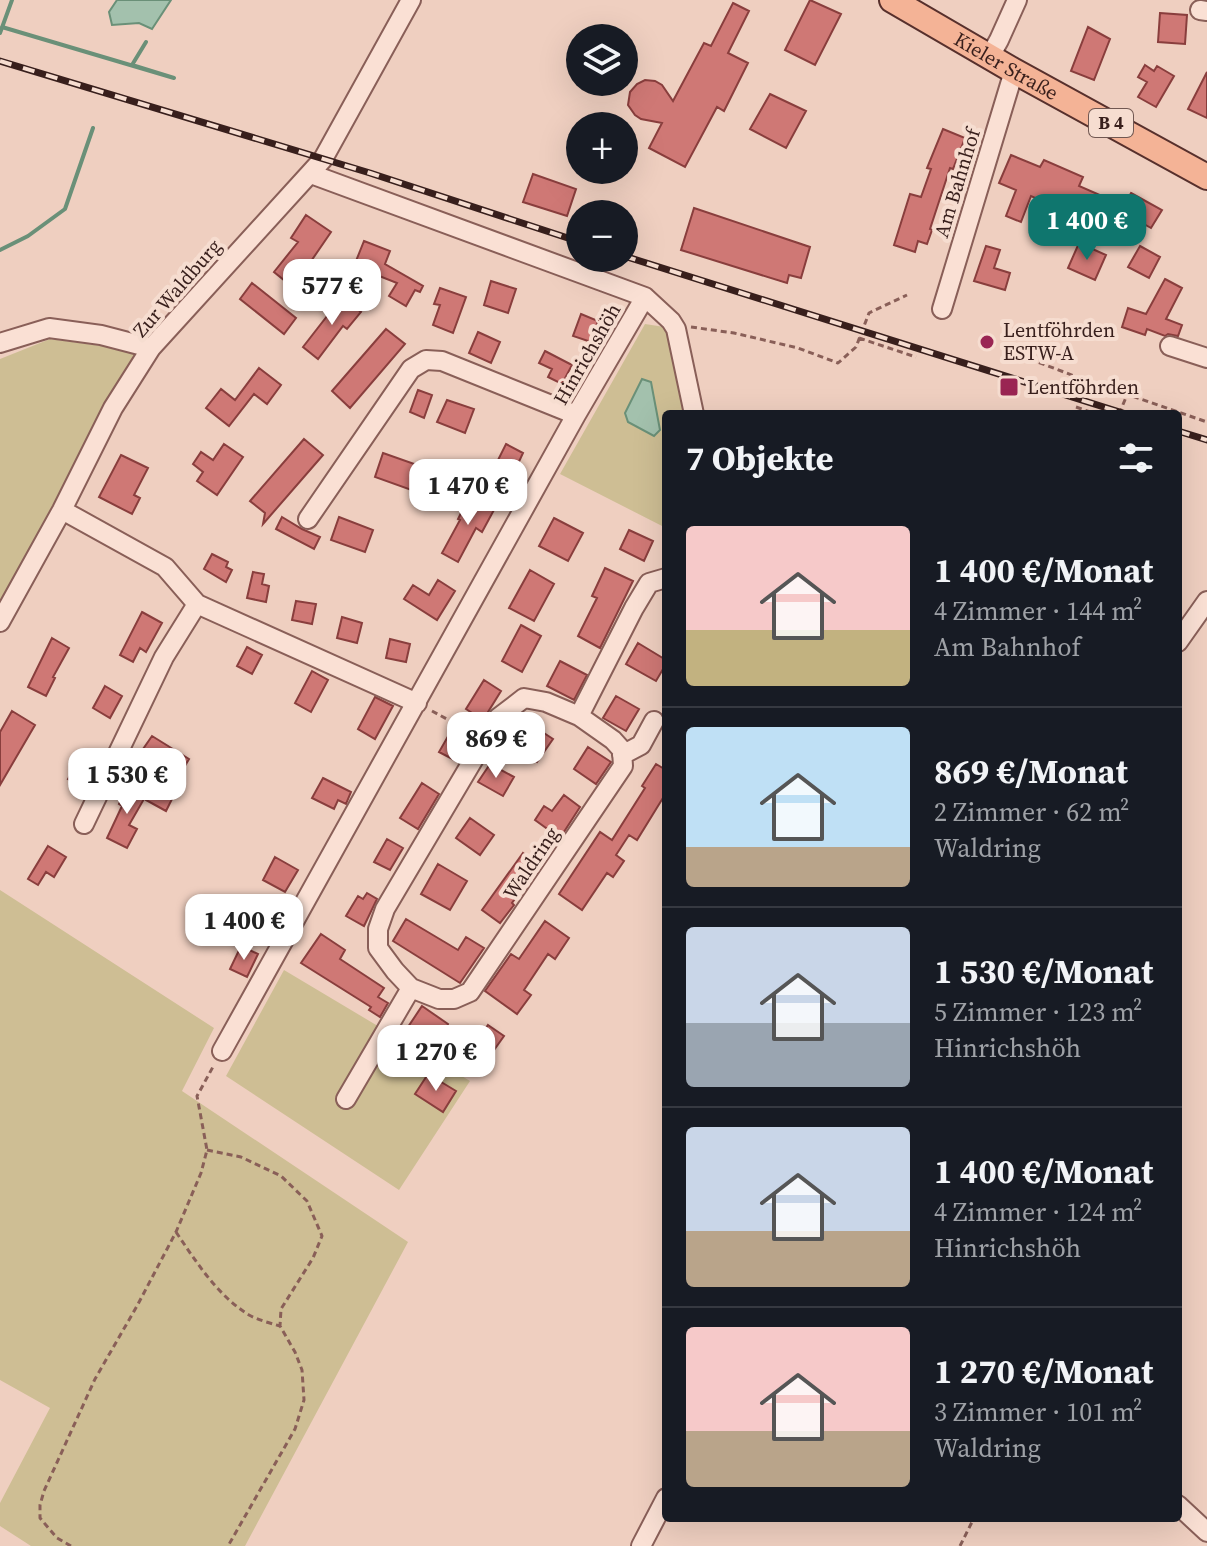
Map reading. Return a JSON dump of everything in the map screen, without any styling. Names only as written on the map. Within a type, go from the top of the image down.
[{"type":"main road","name":"Kieler Straße","points":[[892,0],[1207,177]]},
{"type":"street","name":"Zur Waldburg","points":[[0,622],[62,510],[113,408],[151,348],[323,159],[411,0]]},
{"type":"street","points":[[990,56],[1017,0]]},
{"type":"street","name":"Am Bahnhof","points":[[942,309],[1014,71]]},
{"type":"street","name":"Hinrichshöh","points":[[222,1051],[576,415],[645,297],[311,174]]},
{"type":"street","points":[[645,297],[676,329],[693,410]]},
{"type":"street","points":[[0,343],[49,328],[101,335],[151,348]]},
{"type":"street","points":[[1170,346],[1207,358]]},
{"type":"street","points":[[308,519],[411,369],[426,360],[442,361],[576,415]]},
{"type":"street","points":[[62,510],[165,567],[197,604],[417,703]]},
{"type":"street","points":[[579,716],[649,583],[662,579]]},
{"type":"street","points":[[1182,636],[1207,601]]},
{"type":"street","points":[[84,824],[164,657],[197,604]]},
{"type":"street","points":[[346,1099],[411,988],[378,948],[378,929],[385,909],[498,718],[524,698],[546,702],[579,716],[613,740],[622,750],[622,755],[641,745],[654,721]]},
{"type":"street","name":"Waldring","points":[[411,988],[439,999],[454,999],[470,992],[615,780],[623,766],[622,755]]},
{"type":"street","points":[[641,1546],[662,1506]]},
{"type":"street","points":[[1182,1509],[1207,1532]]},
{"type":"path","points":[[676,329],[685,327],[734,333],[798,348],[838,363],[856,347],[869,313],[907,295]]},
{"type":"path","points":[[859,338],[916,357]]},
{"type":"path","points":[[1014,346],[1035,361],[1171,410]]},
{"type":"path","points":[[1121,410],[1127,395]]},
{"type":"path","points":[[1076,407],[1085,410]]},
{"type":"path","points":[[1182,414],[1207,422]]},
{"type":"path","points":[[417,703],[485,739]]},
{"type":"path","points":[[71,1546],[57,1538],[40,1518],[44,1491],[95,1379],[176,1232],[201,1173],[207,1150],[197,1096],[222,1051]]},
{"type":"path","points":[[207,1150],[241,1157],[281,1176],[307,1201],[322,1236],[313,1258],[281,1309],[280,1326],[302,1370],[304,1400],[295,1429],[228,1546]]},
{"type":"path","points":[[176,1232],[221,1292],[250,1315],[280,1326]]},
{"type":"path","points":[[960,1546],[972,1522]]},
{"type":"shaded area","points":[[117,0],[171,0],[152,29],[139,23],[112,25],[109,12]]},
{"type":"shaded area","points":[[645,324],[671,328],[684,410],[662,410],[662,526],[560,474]]},
{"type":"shaded area","points":[[50,339],[139,351],[0,610],[0,359]]},
{"type":"shaded area","points":[[642,379],[651,382],[660,430],[654,436],[628,422],[625,413]]},
{"type":"shaded area","points":[[0,890],[214,1028],[182,1091],[408,1242],[245,1546],[31,1546],[0,1526],[0,1503],[50,1408],[0,1380]]},
{"type":"shaded area","points":[[284,970],[470,1081],[399,1190],[226,1076]]},
{"type":"building","points":[[810,0],[841,14],[815,65],[785,50]]},
{"type":"building","points":[[733,3],[749,11],[728,53],[748,63],[724,111],[717,107],[685,167],[649,148],[662,123],[638,117],[638,112],[633,112],[628,105],[629,96],[638,96],[638,84],[645,80],[655,81],[662,85],[673,101],[704,43],[711,46]]},
{"type":"building","points":[[1160,13],[1187,15],[1185,44],[1158,42]]},
{"type":"building","points":[[1088,27],[1110,39],[1094,80],[1071,71]]},
{"type":"building","points":[[1145,65],[1154,71],[1157,66],[1174,76],[1156,107],[1138,97],[1147,82],[1138,77]]},
{"type":"building","points":[[1207,72],[1207,118],[1188,109]]},
{"type":"building","points":[[770,94],[806,111],[786,148],[750,129]]},
{"type":"building","points":[[943,129],[965,138],[953,169],[950,168],[927,244],[918,241],[915,252],[894,245],[910,194],[921,197],[931,169],[927,168]]},
{"type":"building","points":[[1011,155],[1040,167],[1044,160],[1083,177],[1079,186],[1109,199],[1098,225],[1031,196],[1021,222],[1006,216],[1016,190],[999,183]]},
{"type":"building","points":[[533,174],[576,189],[572,200],[566,200],[566,216],[523,202]]},
{"type":"building","points":[[1131,193],[1162,210],[1151,228],[1121,211]]},
{"type":"building","points":[[694,208],[810,247],[801,278],[789,275],[787,283],[681,250]]},
{"type":"building","points":[[306,215],[331,232],[305,270],[313,276],[300,293],[274,272],[298,242],[291,238]]},
{"type":"building","points":[[364,241],[390,251],[385,264],[423,286],[420,292],[415,290],[406,306],[389,296],[397,283],[354,266]]},
{"type":"building","points":[[1079,243],[1106,255],[1095,280],[1068,268]]},
{"type":"building","points":[[986,246],[1000,250],[994,268],[1010,273],[1005,290],[974,281]]},
{"type":"building","points":[[1140,246],[1160,257],[1149,278],[1128,267]]},
{"type":"building","points":[[1165,279],[1182,288],[1166,319],[1182,325],[1178,336],[1165,336],[1147,329],[1145,335],[1122,327],[1128,308],[1146,314]]},
{"type":"building","points":[[491,281],[516,289],[508,313],[484,305]]},
{"type":"building","points":[[252,283],[296,318],[284,334],[240,299]]},
{"type":"building","points":[[440,288],[466,297],[453,333],[433,325],[440,305],[434,304]]},
{"type":"building","points":[[342,297],[361,312],[347,329],[343,326],[318,359],[303,347]]},
{"type":"building","points":[[581,314],[598,321],[591,342],[573,336]]},
{"type":"building","points":[[386,329],[405,344],[350,408],[332,391]]},
{"type":"building","points":[[478,332],[500,342],[491,363],[469,353]]},
{"type":"building","points":[[545,351],[572,365],[562,384],[548,377],[552,369],[539,363]]},
{"type":"building","points":[[259,368],[281,385],[267,404],[254,394],[229,426],[206,408],[221,389],[235,400]]},
{"type":"building","points":[[418,390],[432,395],[424,418],[410,412]]},
{"type":"building","points":[[447,400],[474,409],[465,433],[437,422]]},
{"type":"building","points":[[304,439],[323,455],[263,524],[265,513],[250,501]]},
{"type":"building","points":[[224,444],[243,457],[217,495],[197,481],[203,472],[193,464],[201,452],[213,460]]},
{"type":"building","points":[[506,444],[523,453],[512,477],[494,468]]},
{"type":"building","points":[[383,453],[440,473],[431,497],[375,477]]},
{"type":"building","points":[[121,455],[148,468],[134,495],[140,498],[132,514],[99,497]]},
{"type":"building","points":[[470,495],[495,508],[482,532],[476,528],[458,562],[442,553]]},
{"type":"building","points":[[282,517],[320,537],[314,549],[276,529]]},
{"type":"building","points":[[339,517],[373,530],[365,552],[331,540]]},
{"type":"building","points":[[554,518],[583,533],[568,561],[539,546]]},
{"type":"building","points":[[629,530],[653,541],[644,561],[620,549]]},
{"type":"building","points":[[212,554],[228,562],[226,567],[232,570],[226,582],[204,569]]},
{"type":"building","points":[[605,568],[633,581],[600,648],[578,636],[597,598],[592,596]]},
{"type":"building","points":[[530,570],[554,584],[534,621],[509,608]]},
{"type":"building","points":[[253,572],[264,574],[262,584],[269,586],[266,602],[247,598]]},
{"type":"building","points":[[438,580],[455,591],[437,620],[404,599],[413,585],[429,595]]},
{"type":"building","points":[[296,601],[316,604],[312,624],[292,620]]},
{"type":"building","points":[[142,612],[162,623],[146,652],[140,648],[133,662],[120,655]]},
{"type":"building","points":[[342,617],[362,623],[357,643],[337,638]]},
{"type":"building","points":[[521,625],[541,636],[522,672],[502,661]]},
{"type":"building","points":[[52,638],[69,648],[46,696],[28,687]]},
{"type":"building","points":[[390,639],[410,644],[406,662],[386,658]]},
{"type":"building","points":[[638,643],[662,658],[662,671],[656,681],[626,664]]},
{"type":"building","points":[[247,647],[262,655],[252,674],[237,666]]},
{"type":"building","points":[[560,661],[587,675],[574,700],[547,686]]},
{"type":"building","points":[[312,671],[328,680],[311,712],[295,703]]},
{"type":"building","points":[[484,680],[501,691],[483,720],[466,709]]},
{"type":"building","points":[[105,686],[122,696],[110,718],[93,708]]},
{"type":"building","points":[[616,696],[639,709],[626,731],[603,718]]},
{"type":"building","points":[[375,697],[393,706],[375,739],[358,729]]},
{"type":"building","points":[[12,711],[35,725],[0,785],[0,732]]},
{"type":"building","points":[[527,722],[553,739],[537,762],[511,745]]},
{"type":"building","points":[[451,731],[470,742],[458,762],[439,752]]},
{"type":"building","points":[[152,736],[189,759],[179,776],[141,752]]},
{"type":"building","points":[[588,747],[611,762],[596,784],[574,769]]},
{"type":"building","points":[[80,758],[96,767],[84,788],[68,779]]},
{"type":"building","points":[[490,764],[514,777],[503,796],[478,782]]},
{"type":"building","points":[[656,764],[662,768],[662,799],[637,840],[629,835],[616,855],[624,861],[613,877],[607,873],[582,910],[559,894],[600,832],[612,840],[645,788],[642,786]]},
{"type":"building","points":[[323,778],[351,792],[346,804],[338,800],[334,809],[312,798]]},
{"type":"building","points":[[131,783],[148,792],[129,825],[137,829],[127,848],[107,838],[122,806],[119,804]]},
{"type":"building","points":[[422,783],[439,794],[418,829],[400,818]]},
{"type":"building","points":[[153,786],[173,797],[166,811],[146,800]]},
{"type":"building","points":[[564,795],[580,807],[560,838],[535,820],[544,806],[552,811]]},
{"type":"building","points":[[470,818],[494,835],[480,855],[456,838]]},
{"type":"building","points":[[387,839],[403,848],[390,870],[374,862]]},
{"type":"building","points":[[48,846],[66,857],[54,877],[46,872],[38,885],[28,879]]},
{"type":"building","points":[[523,853],[539,865],[500,923],[482,910]]},
{"type":"building","points":[[275,857],[298,870],[285,892],[263,880]]},
{"type":"building","points":[[438,864],[467,881],[450,910],[421,894]]},
{"type":"building","points":[[367,893],[377,899],[364,926],[346,916],[358,896],[363,899]]},
{"type":"building","points":[[406,919],[458,950],[466,937],[484,948],[460,983],[393,941]]},
{"type":"building","points":[[545,921],[569,938],[555,959],[548,954],[524,990],[531,995],[517,1014],[485,991],[511,954],[519,959]]},
{"type":"building","points":[[321,934],[345,950],[340,959],[384,988],[378,997],[388,1003],[380,1017],[369,1010],[371,1007],[301,963]]},
{"type":"building","points":[[241,946],[258,954],[247,977],[230,969]]},
{"type":"building","points":[[422,1006],[448,1024],[437,1044],[408,1027]]},
{"type":"building","points":[[488,1025],[504,1036],[487,1060],[471,1050]]},
{"type":"building","points":[[428,1074],[456,1091],[443,1112],[415,1094]]},
{"type":"waterway","points":[[0,33],[12,0]]},
{"type":"waterway","points":[[2,27],[174,78],[132,65],[146,42]]},
{"type":"waterway","points":[[0,250],[28,236],[65,209],[93,128]]},
{"type":"railway","points":[[0,61],[370,173],[566,237]]},
{"type":"railway","points":[[638,260],[1113,410]]},
{"type":"railway","points":[[1182,432],[1207,440]]},
{"type":"place","name":"Lentföhrden ESTW-A","points":[[987,342]]},
{"type":"place","name":"Lentföhrden","points":[[1009,387]]}]
